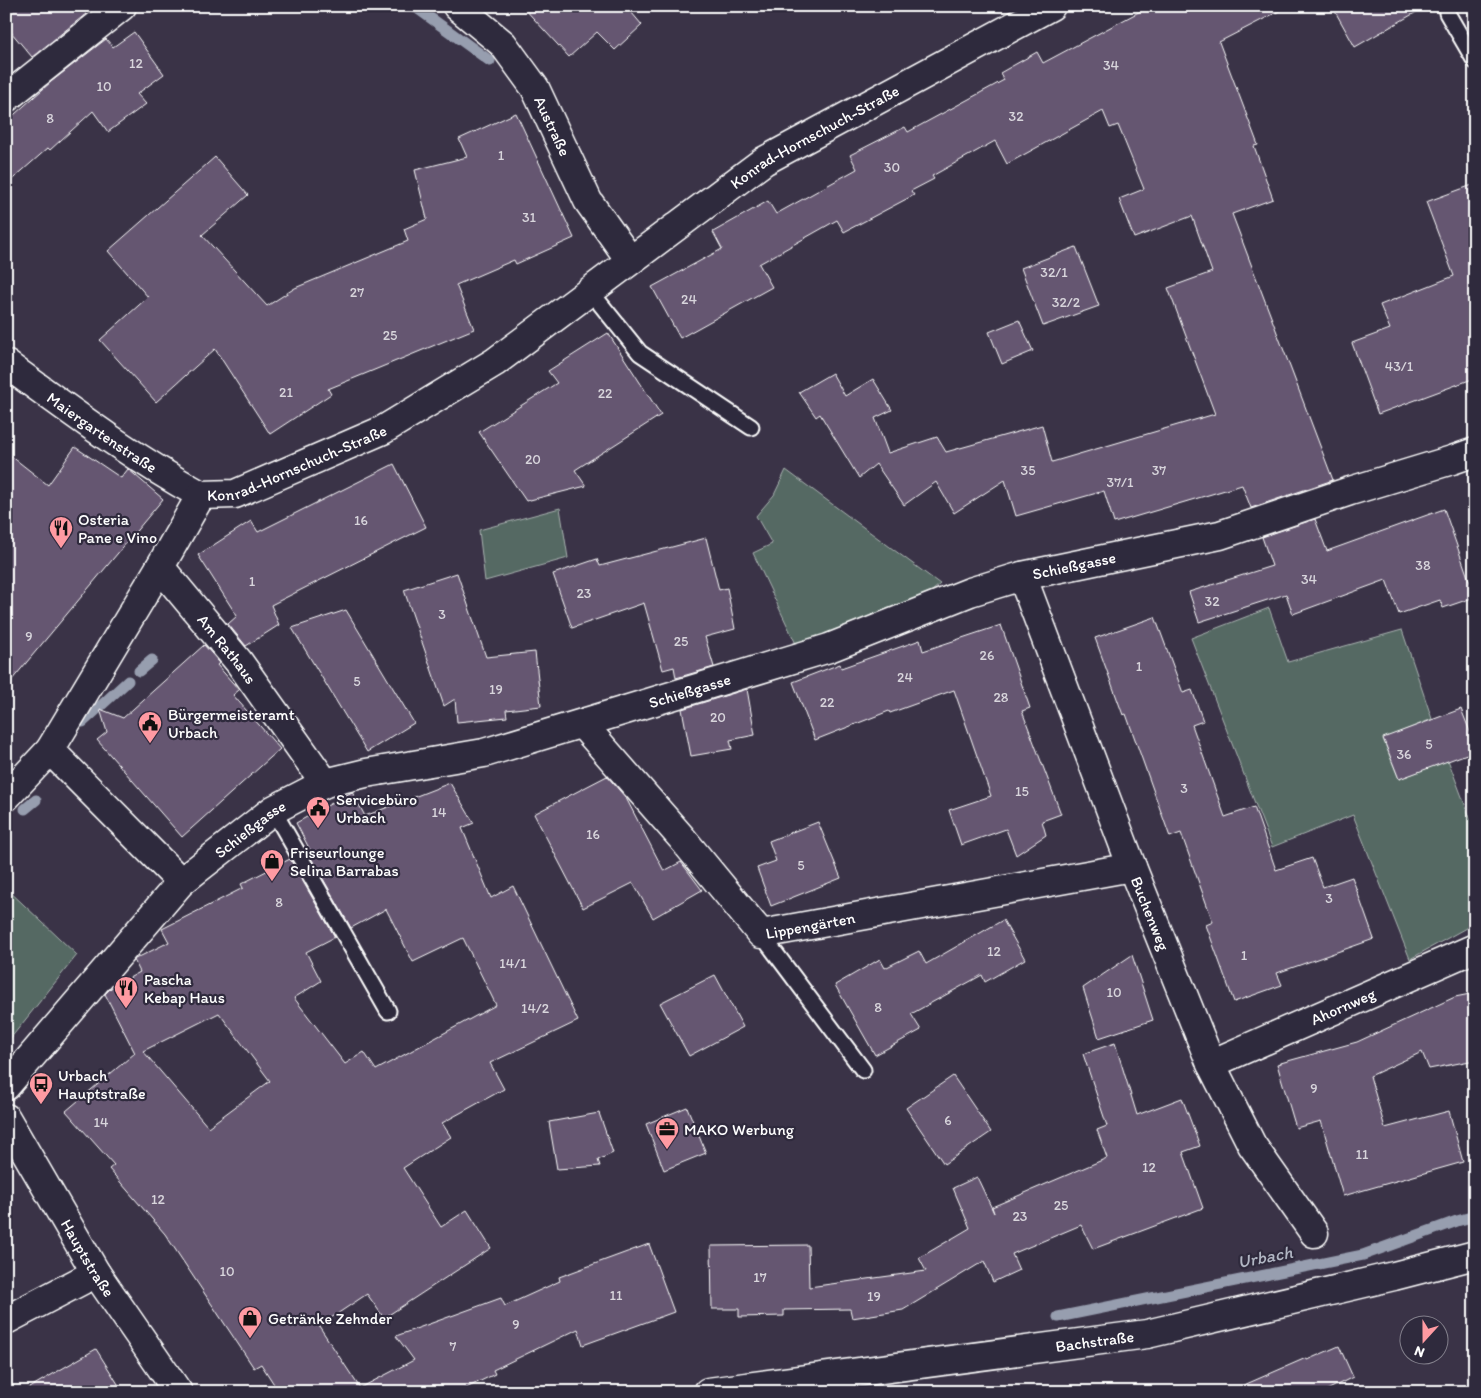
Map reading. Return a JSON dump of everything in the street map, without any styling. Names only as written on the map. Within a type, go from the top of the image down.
[{"type":"street","points":[[6,98],[122,6]]},
{"type":"street","name":"Austraße","points":[[457,6],[502,44],[535,88],[588,201],[630,260]]},
{"type":"street","name":"Konrad-Hornschuch-Straße","points":[[6,797],[50,750],[202,496],[234,494],[383,430],[495,362],[764,161],[1052,6]]},
{"type":"street","name":"Maiergartenstraße","points":[[6,364],[82,419],[172,479],[202,496]]},
{"type":"street","name":"Schießgasse","points":[[6,1086],[181,882],[273,810],[325,783],[366,773],[484,753],[829,648],[970,592],[1022,576],[1220,535],[1350,491],[1475,452]]},
{"type":"street","name":"Am Rathaus","points":[[160,567],[239,662],[325,783]]},
{"type":"street","name":"Buchenweg","points":[[1022,576],[1132,867],[1211,1064],[1252,1145],[1314,1233]]},
{"type":"street","name":"Lippengärten","points":[[582,724],[681,837],[761,934],[1132,867]]},
{"type":"street","points":[[50,750],[181,882]]},
{"type":"street","name":"Ahornweg","points":[[1211,1064],[1475,948]]},
{"type":"street","name":"Hauptstraße","points":[[6,1118],[96,1273],[178,1392]]},
{"type":"street","name":"Bachstraße","points":[[708,1392],[1148,1334],[1475,1255]]},
{"type":"street","points":[[6,1320],[96,1273]]},
{"type":"lane","points":[[1448,13],[1475,61]]},
{"type":"lane","points":[[590,291],[640,354],[751,427]]},
{"type":"lane","points":[[273,810],[388,1011]]},
{"type":"lane","points":[[761,934],[863,1070]]},
{"type":"green space","points":[[786,470],[940,584],[921,601],[797,646],[753,553],[772,544],[756,516],[774,495]]},
{"type":"green space","points":[[560,508],[568,558],[485,581],[479,530]]},
{"type":"green space","points":[[1269,608],[1288,662],[1402,630],[1432,719],[1383,739],[1399,779],[1448,760],[1475,831],[1475,923],[1410,959],[1353,815],[1272,847],[1191,638]]},
{"type":"green space","points":[[6,888],[77,955],[6,1044]]},
{"type":"building","points":[[6,6],[80,6],[86,14],[32,57],[6,26]]},
{"type":"building","points":[[522,6],[626,6],[642,25],[615,50],[597,32],[569,57]]},
{"type":"building","points":[[1150,6],[1289,6],[1219,42],[1258,145],[1254,146],[1273,199],[1232,214],[1333,480],[1251,508],[1242,485],[1114,523],[1104,491],[1016,516],[1005,480],[954,513],[936,482],[904,505],[876,464],[859,478],[820,414],[816,417],[799,392],[832,373],[845,396],[873,379],[892,410],[875,418],[888,453],[937,437],[946,452],[1042,425],[1052,462],[1215,414],[1168,288],[1212,272],[1192,216],[1134,238],[1119,199],[1144,189],[1118,125],[1110,128],[1103,111],[1007,164],[995,141],[932,176],[934,179],[911,191],[914,195],[844,232],[837,220],[759,264],[772,287],[680,338],[652,287],[722,249],[713,232],[768,201],[776,214],[857,169],[850,155],[905,127],[908,132],[1004,80],[1000,73],[1037,52],[1043,63]]},
{"type":"building","points":[[1332,6],[1427,6],[1355,47]]},
{"type":"building","points":[[134,32],[164,74],[137,94],[146,104],[108,132],[93,111],[50,150],[48,148],[6,185],[6,122],[52,81],[106,39],[113,47]]},
{"type":"building","points":[[516,113],[574,238],[516,264],[514,260],[456,285],[474,329],[328,389],[331,394],[270,434],[215,349],[156,402],[100,340],[148,297],[108,251],[215,157],[248,195],[202,235],[267,306],[295,288],[408,241],[404,229],[427,219],[415,170],[467,157],[459,139]]},
{"type":"building","points":[[1475,184],[1475,378],[1378,414],[1352,343],[1390,329],[1380,305],[1454,276],[1426,202]]},
{"type":"building","points":[[1076,247],[1099,306],[1043,326],[1021,268]]},
{"type":"building","points":[[1019,320],[1033,351],[1002,364],[989,332]]},
{"type":"building","points":[[608,333],[661,415],[575,470],[586,486],[526,501],[479,432],[557,383],[548,371]]},
{"type":"building","points":[[75,447],[121,478],[128,469],[163,499],[6,687],[6,452],[48,485]]},
{"type":"building","points":[[394,464],[426,527],[271,605],[279,625],[246,646],[228,624],[237,616],[198,555],[251,521],[258,532]]},
{"type":"building","points":[[1444,509],[1475,597],[1443,608],[1440,600],[1399,614],[1386,580],[1293,614],[1286,594],[1199,622],[1189,592],[1272,566],[1262,537],[1315,519],[1327,551]]},
{"type":"building","points":[[706,538],[719,590],[727,588],[735,629],[705,637],[714,667],[676,678],[674,667],[663,670],[644,603],[572,628],[553,574],[597,559],[600,566]]},
{"type":"building","points":[[457,573],[486,657],[535,652],[541,706],[506,710],[507,717],[457,722],[455,699],[444,706],[404,590]]},
{"type":"building","points":[[346,610],[414,723],[367,752],[292,628]]},
{"type":"building","points":[[1155,617],[1183,693],[1192,690],[1203,721],[1192,725],[1225,817],[1254,807],[1276,870],[1312,858],[1323,887],[1352,877],[1374,939],[1277,973],[1282,985],[1234,1002],[1206,925],[1213,922],[1181,833],[1170,837],[1126,714],[1123,715],[1095,638]]},
{"type":"building","points":[[1001,625],[1030,708],[1022,711],[1061,814],[1042,821],[1046,835],[1016,855],[1006,829],[961,845],[949,810],[991,796],[954,690],[890,713],[889,711],[815,740],[793,682],[840,664],[841,668],[920,640],[923,651]]},
{"type":"building","name":"Bürgermeisteramt Urbach","points":[[204,645],[220,663],[217,665],[239,690],[233,695],[280,749],[182,837],[97,740],[107,732],[100,709],[123,718]]},
{"type":"building","points":[[747,689],[755,735],[730,740],[732,749],[691,756],[682,709]]},
{"type":"building","points":[[1461,709],[1475,744],[1475,751],[1399,779],[1383,738]]},
{"type":"building","points":[[607,776],[626,798],[664,871],[681,862],[702,890],[653,918],[633,883],[583,908],[534,814]]},
{"type":"building","points":[[450,783],[474,823],[462,828],[491,898],[513,886],[578,1021],[490,1063],[504,1089],[442,1123],[451,1137],[403,1168],[441,1227],[467,1210],[491,1248],[384,1318],[367,1294],[319,1326],[360,1388],[414,1360],[396,1336],[501,1298],[505,1306],[560,1281],[559,1277],[649,1244],[674,1312],[583,1345],[578,1329],[493,1370],[495,1374],[458,1392],[279,1392],[261,1364],[254,1368],[165,1234],[109,1169],[114,1165],[66,1111],[135,1053],[105,994],[111,988],[140,972],[134,960],[169,942],[162,929],[243,888],[241,884],[290,859],[335,937],[306,952],[321,981],[294,998],[345,1064],[364,1052],[376,1070],[496,1005],[463,938],[413,962],[386,909],[351,928],[307,851],[310,850],[296,823],[352,792],[365,816]],"holes":[[[219,1013],[270,1081],[208,1127],[143,1051]]]},
{"type":"building","points":[[818,822],[841,878],[771,906],[757,868],[776,861],[769,841]]},
{"type":"building","points":[[1003,920],[1025,959],[985,982],[982,975],[911,1014],[921,1030],[875,1055],[835,985],[880,959],[885,968],[919,951],[926,964]]},
{"type":"building","points":[[1132,955],[1153,1020],[1099,1038],[1083,988]]},
{"type":"building","points":[[715,975],[743,1027],[689,1056],[660,1003]]},
{"type":"building","points":[[1475,993],[1475,1060],[1429,1069],[1422,1052],[1370,1076],[1385,1128],[1449,1111],[1463,1162],[1343,1196],[1321,1121],[1296,1128],[1277,1064],[1357,1042],[1455,997]]},
{"type":"building","points":[[1115,1043],[1137,1115],[1182,1098],[1200,1146],[1183,1152],[1203,1208],[1093,1249],[1081,1225],[1012,1254],[1019,1270],[993,1282],[984,1261],[903,1310],[852,1318],[850,1309],[784,1310],[784,1316],[739,1317],[739,1309],[712,1309],[711,1246],[808,1245],[809,1287],[926,1271],[919,1258],[970,1228],[953,1188],[977,1177],[994,1213],[992,1207],[1107,1158],[1097,1130],[1107,1126],[1083,1054]]},
{"type":"building","points":[[953,1076],[991,1132],[944,1164],[906,1108]]},
{"type":"building","points":[[687,1107],[706,1153],[664,1170],[646,1124]]},
{"type":"building","points":[[599,1113],[613,1153],[598,1160],[600,1166],[557,1169],[549,1122]]},
{"type":"building","points":[[1339,1346],[1353,1377],[1323,1392],[1228,1392],[1306,1358],[1307,1360]]},
{"type":"building","points":[[96,1349],[123,1392],[22,1392]]},
{"type":"waterway","points":[[414,6],[490,61]]},
{"type":"waterway","points":[[139,671],[152,660]]},
{"type":"waterway","points":[[83,722],[128,681]]},
{"type":"waterway","points":[[25,809],[36,800]]},
{"type":"waterway","name":"Urbach","points":[[1058,1317],[1363,1255],[1475,1216]]},
{"type":"place","name":"Osteria Pane e Vino","points":[[61,549]]},
{"type":"place","name":"Bürgermeisteramt Urbach","points":[[150,744]]},
{"type":"place","name":"Servicebüro Urbach","points":[[318,829]]},
{"type":"place","name":"Friseurlounge Selina Barrabas","points":[[272,882]]},
{"type":"place","name":"Pascha Kebap Haus","points":[[126,1009]]},
{"type":"place","name":"Urbach Hauptstraße","points":[[41,1105]]},
{"type":"place","name":"MAKO Werbung","points":[[667,1150]]},
{"type":"place","name":"Getränke Zehnder","points":[[250,1339]]}]
